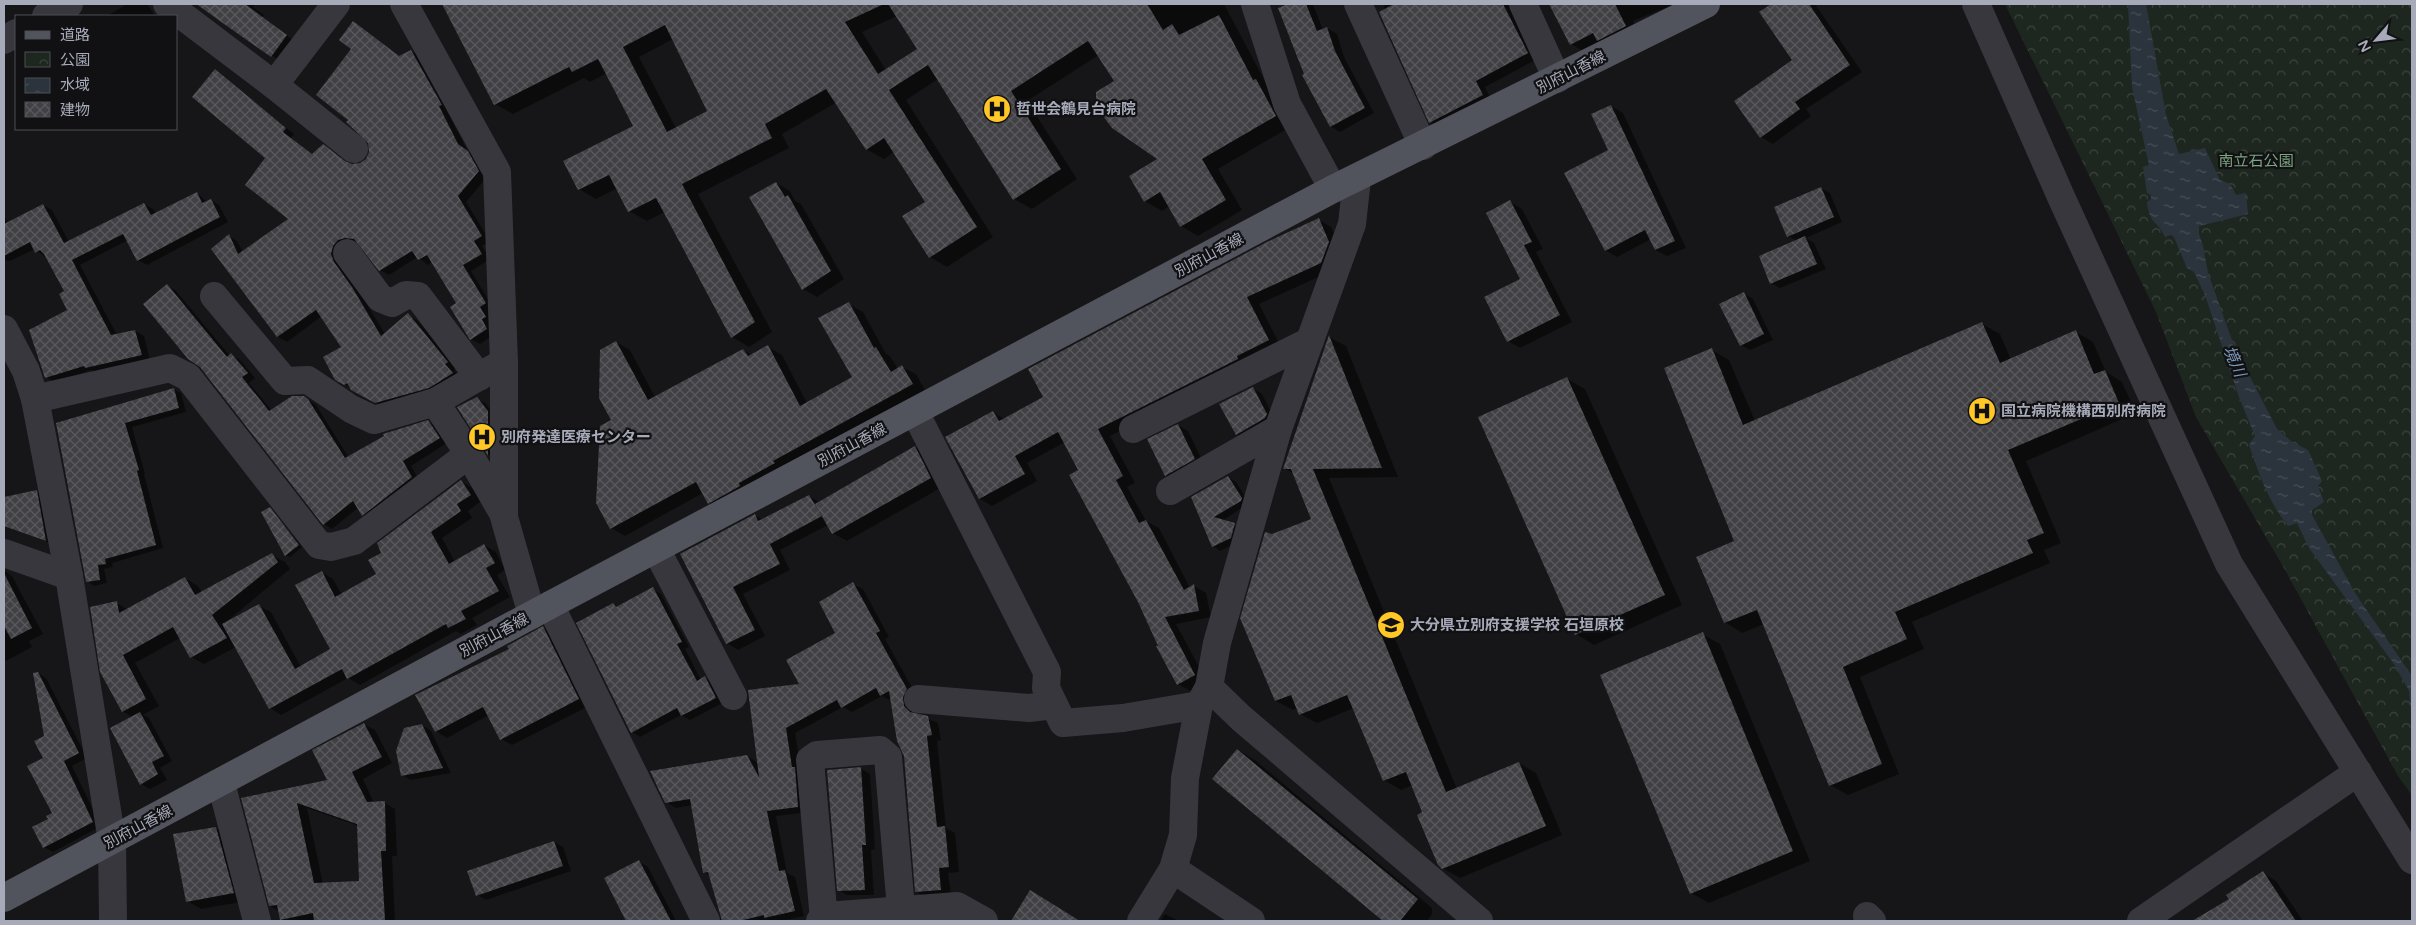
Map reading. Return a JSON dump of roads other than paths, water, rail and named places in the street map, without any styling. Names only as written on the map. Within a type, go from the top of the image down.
[{"type":"main road","name":"別府山香線","points":[[4,898],[656,548],[1333,189],[1357,179],[1557,79],[1698,6]]},
{"type":"street","points":[[48,15],[69,4]]},
{"type":"street","points":[[167,4],[274,85],[354,149]]},
{"type":"street","points":[[274,85],[336,4]]},
{"type":"street","points":[[404,4],[497,172],[504,362],[504,517]]},
{"type":"street","points":[[1255,4],[1287,104],[1333,189]]},
{"type":"street","points":[[1358,4],[1423,146]]},
{"type":"street","points":[[1523,4],[1557,79]]},
{"type":"street","points":[[1976,4],[2062,199],[2230,564],[2412,860]]},
{"type":"street","points":[[4,40],[15,34]]},
{"type":"street","points":[[1141,921],[1173,869],[1183,835],[1185,778],[1217,643],[1278,429],[1352,224],[1357,179]]},
{"type":"street","points":[[347,253],[380,298],[392,303],[406,295],[418,296],[479,377]]},
{"type":"street","points":[[214,296],[285,381],[308,380],[351,409],[374,420],[435,402],[504,362]]},
{"type":"street","points":[[4,329],[26,372],[35,399],[69,576],[112,841],[113,921]]},
{"type":"street","points":[[1133,429],[1310,341]]},
{"type":"street","points":[[35,399],[170,368],[188,377],[319,545],[331,547],[354,541],[469,454]]},
{"type":"street","points":[[435,402],[469,454],[504,517],[541,610],[706,921]]},
{"type":"street","points":[[915,412],[1047,672],[1046,688],[1063,723],[1123,718],[1204,696],[1241,718],[1479,921]]},
{"type":"street","points":[[1170,492],[1278,429]]},
{"type":"street","points":[[656,548],[733,696]]},
{"type":"street","points":[[4,553],[69,576]]},
{"type":"street","points":[[918,698],[1029,708],[1054,705]]},
{"type":"street","points":[[901,909],[888,757],[880,750],[818,755],[810,760],[822,921],[839,915],[901,909],[952,914],[984,921]]},
{"type":"street","points":[[2141,921],[2358,772]]},
{"type":"street","points":[[221,783],[257,921]]},
{"type":"street","points":[[1173,869],[1250,921]]},
{"type":"water","name":"境川","points":[[2128,4],[2146,4],[2166,115],[2179,154],[2205,148],[2220,180],[2230,184],[2236,195],[2246,193],[2248,214],[2199,226],[2199,234],[2208,273],[2234,346],[2277,429],[2292,442],[2308,450],[2322,481],[2318,486],[2324,502],[2312,510],[2312,515],[2355,593],[2412,676],[2412,723],[2409,691],[2394,664],[2309,548],[2297,523],[2288,526],[2269,497],[2249,445],[2255,436],[2239,397],[2205,295],[2194,272],[2187,268],[2174,237],[2171,235],[2165,237],[2148,210],[2147,202],[2151,199],[2151,195],[2147,193],[2143,167],[2149,165],[2132,87]]},
{"type":"place","name":"哲世会鶴見台病院","points":[[997,109]]},
{"type":"place","name":"国立病院機構西別府病院","points":[[1982,411]]},
{"type":"place","name":"別府発達医療センター","points":[[482,437]]},
{"type":"place","name":"大分県立別府支援学校 石垣原校","points":[[1391,625]]},
{"type":"park label","name":"南立石公園","points":[[2256,161]]}]
